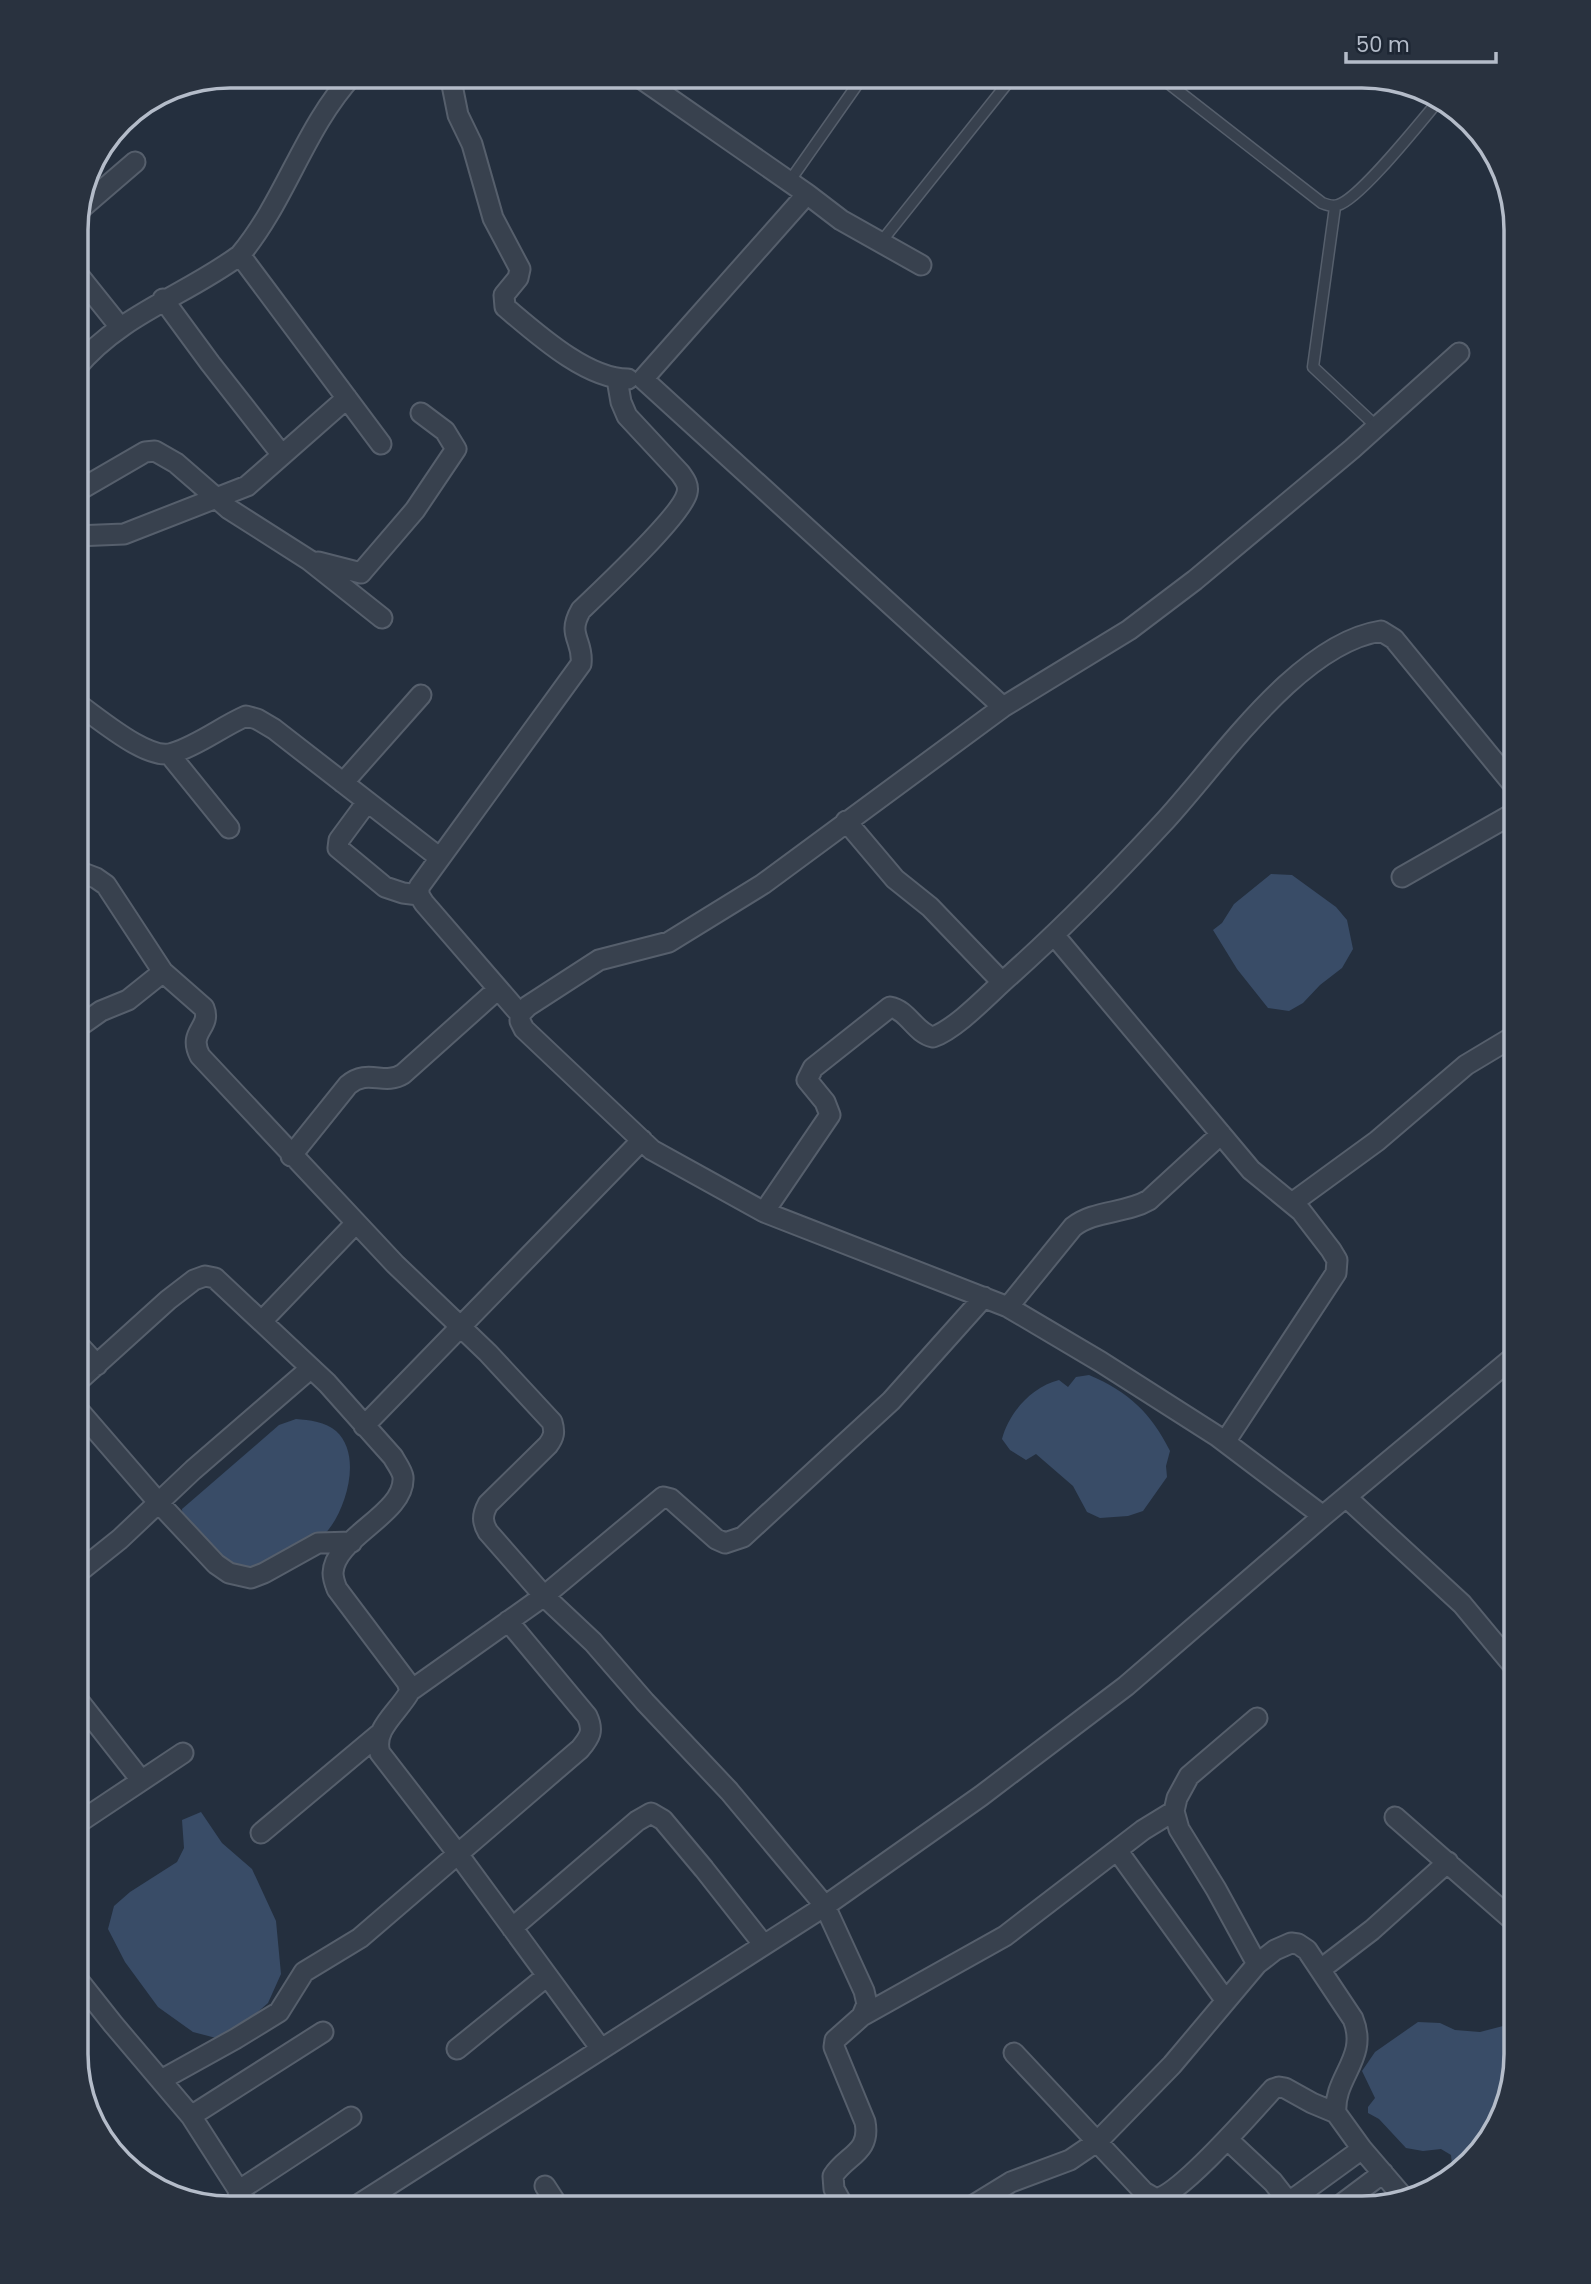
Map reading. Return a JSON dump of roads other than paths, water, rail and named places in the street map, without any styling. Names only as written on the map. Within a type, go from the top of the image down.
[{"type":"street","points":[[88,354],[120,327],[163,299],[240,255],[255,237],[319,118],[342,88]]},
{"type":"street","points":[[453,88],[458,115],[472,144],[492,218],[520,269],[518,278],[504,295],[505,307],[534,331],[584,365],[617,379],[643,379],[1003,707]]},
{"type":"street","points":[[655,88],[841,220],[921,265]]},
{"type":"street","points":[[91,200],[135,162]]},
{"type":"street","points":[[643,379],[807,194]]},
{"type":"street","points":[[240,255],[381,444]]},
{"type":"street","points":[[88,287],[120,327]]},
{"type":"street","points":[[163,299],[282,455]]},
{"type":"street","points":[[520,1014],[599,960],[668,942],[687,932],[763,884],[1003,707],[1129,630],[1205,572],[1459,354]]},
{"type":"street","points":[[617,379],[621,402],[627,416],[680,473],[687,483],[686,497],[660,530],[582,610],[574,630],[581,664],[419,887],[419,895],[520,1014],[524,1029],[652,1150],[764,1212],[1008,1307],[1101,1362],[1225,1442],[1323,1516]]},
{"type":"street","points":[[88,535],[124,534],[247,486],[346,398]]},
{"type":"street","points":[[309,560],[361,573],[415,510],[456,449],[445,431],[421,413]]},
{"type":"street","points":[[88,485],[145,452],[155,451],[176,463],[243,520],[309,560],[382,618]]},
{"type":"street","points":[[764,1212],[830,1115],[825,1102],[807,1080],[813,1068],[890,1007],[899,1010],[921,1032],[933,1037],[940,1035],[973,1009],[1054,936],[1135,854],[1258,713],[1296,675],[1321,656],[1365,634],[1381,631],[1394,639],[1504,773]]},
{"type":"street","points":[[343,783],[421,695]]},
{"type":"street","points":[[88,711],[143,748],[170,755],[246,716],[257,719],[274,729],[440,858]]},
{"type":"street","points":[[170,755],[229,828]]},
{"type":"street","points":[[367,802],[339,840],[338,848],[385,887],[419,895]]},
{"type":"street","points":[[1402,877],[1504,819]]},
{"type":"street","points":[[846,821],[895,879],[930,907],[1002,982]]},
{"type":"street","points":[[88,875],[106,886],[163,972],[204,1008],[205,1020],[195,1038],[195,1046],[200,1056],[291,1156],[552,1422],[553,1437],[548,1445],[488,1504],[483,1513],[483,1523],[544,1596],[593,1642],[729,1791],[825,1906],[864,1991],[867,2004],[862,2016]]},
{"type":"street","points":[[1054,936],[1221,1134],[1258,1176],[1292,1203],[1337,1260],[1336,1273],[1225,1442]]},
{"type":"street","points":[[88,1020],[101,1011],[120,1005],[163,972]]},
{"type":"street","points":[[291,1156],[356,1078],[396,1078],[403,1074],[498,989]]},
{"type":"street","points":[[1292,1203],[1387,1134],[1466,1065],[1504,1042]]},
{"type":"street","points":[[1008,1307],[1073,1227],[1087,1218],[1140,1205],[1149,1200],[1221,1134]]},
{"type":"street","points":[[364,1426],[642,1140]]},
{"type":"street","points":[[262,1321],[356,1223]]},
{"type":"street","points":[[88,1373],[168,1300],[194,1280],[205,1276],[215,1278],[226,1286],[311,1368],[393,1457],[401,1471],[403,1479],[400,1491],[352,1542],[334,1565],[332,1576],[337,1589],[407,1682],[410,1691]]},
{"type":"street","points":[[261,1833],[379,1735],[410,1691],[544,1596],[663,1497],[671,1499],[724,1543],[743,1537],[891,1401],[984,1297]]},
{"type":"street","points":[[88,1355],[97,1365]]},
{"type":"street","points":[[372,2196],[825,1906],[981,1796],[1126,1686],[1323,1516],[1504,1366]]},
{"type":"street","points":[[88,1565],[311,1368]]},
{"type":"street","points":[[88,1421],[158,1502],[216,1564],[229,1573],[251,1578],[318,1543],[352,1542]]},
{"type":"street","points":[[1346,1497],[1462,1604],[1504,1655]]},
{"type":"street","points":[[161,2080],[279,2012],[304,1972],[313,1964],[359,1938],[580,1749],[590,1736],[592,1726],[587,1716],[508,1621]]},
{"type":"street","points":[[88,1713],[141,1780]]},
{"type":"street","points":[[1257,1718],[1189,1776],[1177,1798],[1174,1811],[1179,1829],[1257,1964]]},
{"type":"street","points":[[379,1735],[377,1744],[387,1764],[458,1854],[601,2049]]},
{"type":"street","points":[[88,1816],[183,1753]]},
{"type":"street","points":[[838,2196],[833,2176],[861,2149],[867,2133],[866,2122],[834,2047],[840,2033],[862,2016],[1005,1936],[1143,1830],[1174,1811]]},
{"type":"street","points":[[512,1928],[651,1812],[663,1819],[705,1868],[763,1944]]},
{"type":"street","points":[[1395,1817],[1504,1911]]},
{"type":"street","points":[[1117,1850],[1226,2001]]},
{"type":"street","points":[[1321,1969],[1372,1930],[1448,1862]]},
{"type":"street","points":[[988,2196],[1011,2182],[1070,2161],[1098,2141],[1172,2065],[1257,1964],[1275,1950],[1291,1943],[1307,1950],[1321,1969],[1353,2020],[1359,2039],[1335,2105],[1336,2113],[1362,2149],[1399,2192]]},
{"type":"street","points":[[457,2049],[547,1976]]},
{"type":"street","points":[[88,1992],[191,2116],[242,2196]]},
{"type":"street","points":[[191,2116],[323,2032]]},
{"type":"street","points":[[1013,2053],[1144,2192],[1151,2196]]},
{"type":"street","points":[[1163,2196],[1170,2193],[1227,2139],[1273,2089],[1279,2087],[1336,2113]]},
{"type":"street","points":[[238,2191],[351,2117]]},
{"type":"street","points":[[1227,2139],[1261,2170],[1279,2196]]},
{"type":"street","points":[[1296,2196],[1362,2149]]},
{"type":"street","points":[[1352,2196],[1383,2173]]},
{"type":"street","points":[[545,2186],[552,2196]]},
{"type":"lane","points":[[789,181],[855,88]]},
{"type":"lane","points":[[881,243],[1004,88]]},
{"type":"lane","points":[[1176,88],[1322,203],[1335,207],[1386,163],[1434,106]]},
{"type":"lane","points":[[1335,207],[1313,368],[1377,427]]},
{"type":"water","points":[[1271,874],[1292,875],[1336,907],[1347,920],[1353,949],[1342,968],[1303,1003],[1289,1011],[1268,1008],[1237,969],[1213,930],[1222,923],[1234,904]]},
{"type":"water","points":[[1089,1375],[1116,1389],[1137,1405],[1155,1425],[1170,1451],[1166,1466],[1167,1477],[1143,1511],[1128,1516],[1100,1518],[1087,1512],[1073,1486],[1036,1454],[1026,1460],[1010,1450],[1002,1439],[1016,1411],[1039,1389],[1059,1380],[1068,1387],[1076,1377]]},
{"type":"water","points":[[296,1419],[327,1425],[344,1441],[350,1466],[349,1480],[336,1519],[319,1538],[279,1560],[248,1569],[228,1565],[183,1519],[182,1509],[279,1425]]},
{"type":"water","points":[[201,1812],[222,1843],[252,1869],[276,1921],[281,1974],[268,2003],[235,2032],[216,2038],[193,2032],[158,2007],[125,1962],[108,1929],[114,1906],[130,1892],[177,1862],[184,1848],[182,1820]]},
{"type":"water","points":[[1418,2022],[1440,2023],[1455,2030],[1480,2032],[1504,2027],[1502,2073],[1493,2109],[1474,2141],[1452,2164],[1451,2155],[1441,2149],[1423,2151],[1406,2148],[1379,2119],[1368,2113],[1368,2107],[1375,2098],[1362,2071],[1375,2052]]}]
